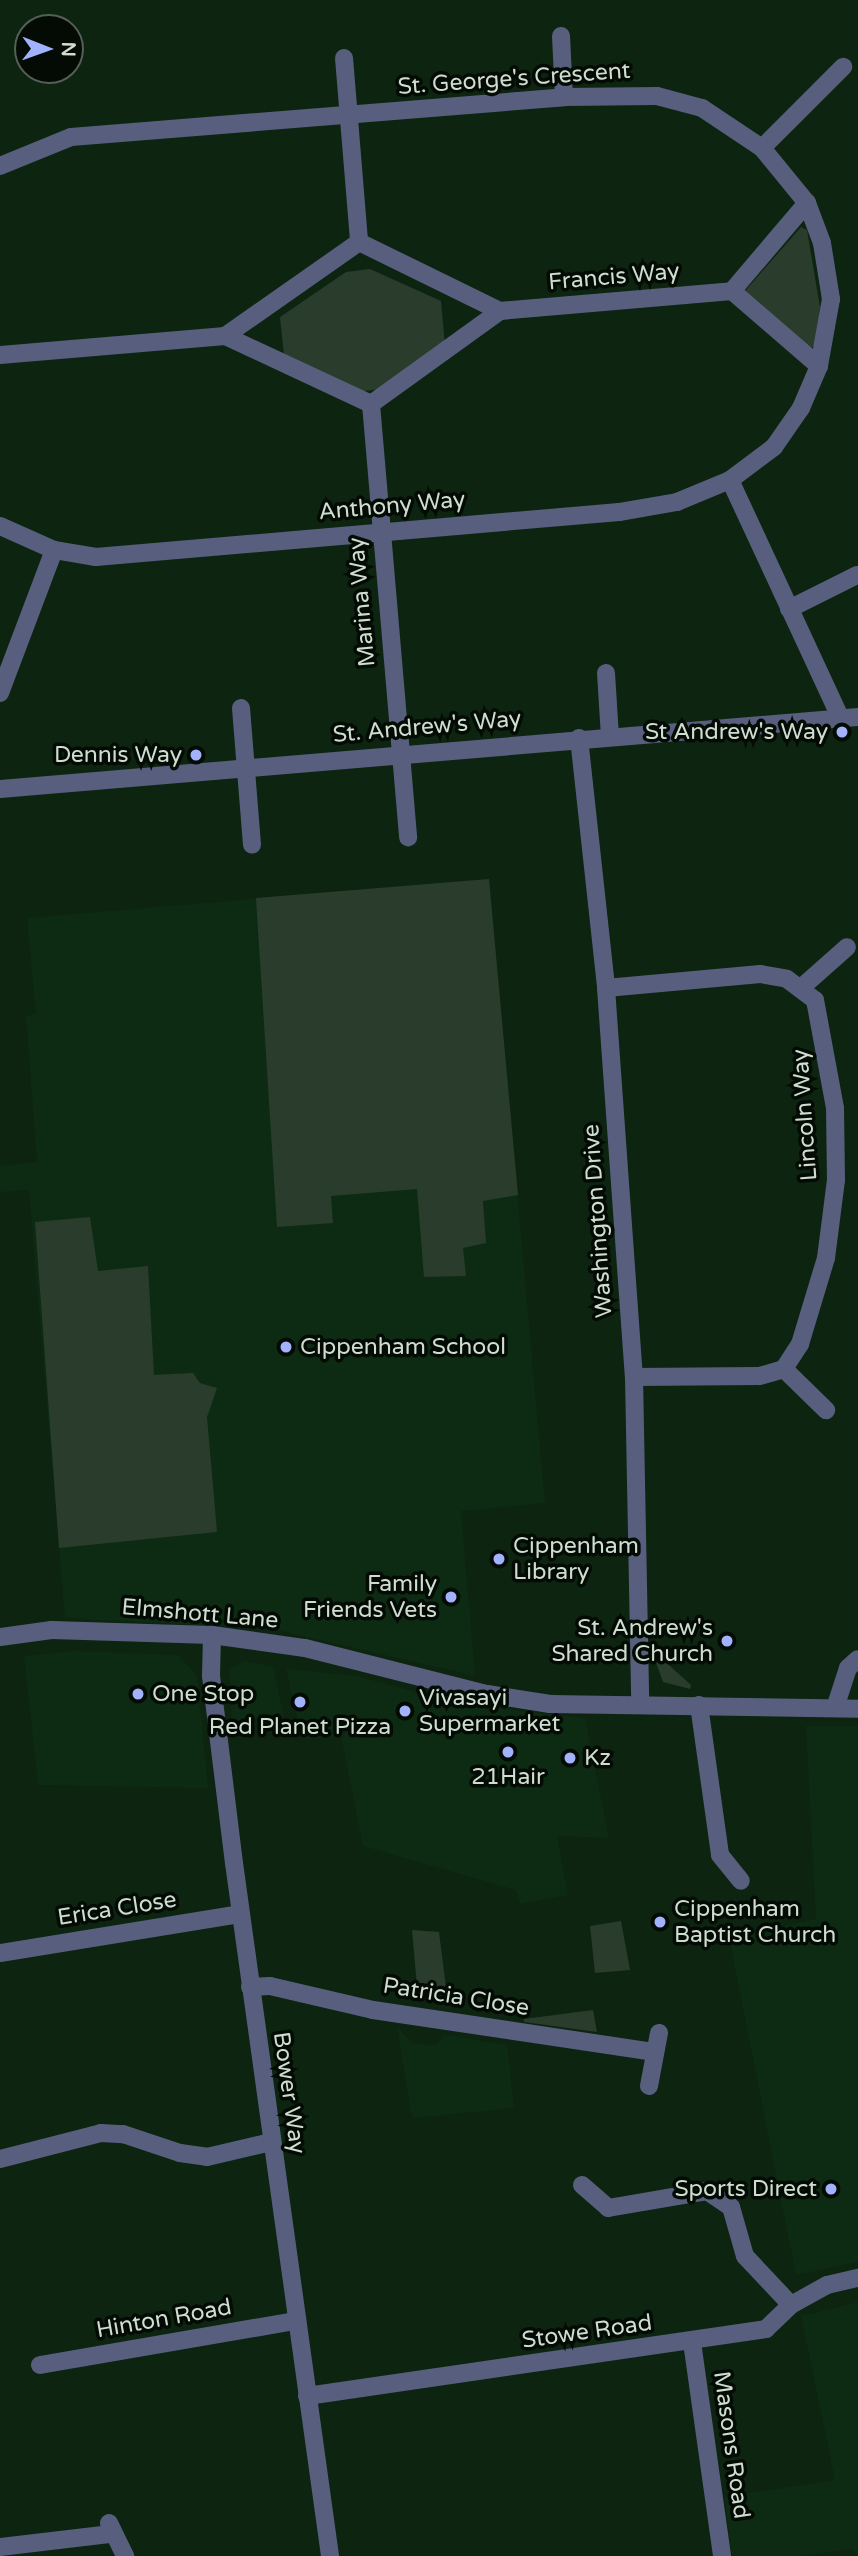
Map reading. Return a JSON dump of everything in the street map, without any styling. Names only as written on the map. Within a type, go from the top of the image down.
[{"type":"street","points":[[561,36],[565,97]]},
{"type":"street","points":[[344,58],[359,242]]},
{"type":"street","points":[[762,148],[843,67]]},
{"type":"street","name":"St. George's Crescent","points":[[0,166],[71,137],[565,97],[657,96],[702,108],[762,148],[807,203],[822,243],[831,299],[819,366],[801,408],[774,447],[730,481]]},
{"type":"street","points":[[807,203],[732,292],[819,366]]},
{"type":"street","points":[[225,335],[371,404],[500,311],[359,242]]},
{"type":"street","points":[[0,355],[225,335],[359,242]]},
{"type":"street","name":"Francis Way","points":[[500,311],[732,292]]},
{"type":"street","name":"Marina Way","points":[[371,404],[408,837]]},
{"type":"street","points":[[730,481],[839,717]]},
{"type":"street","name":"Anthony Way","points":[[54,550],[96,556],[619,512],[677,502],[730,481]]},
{"type":"street","points":[[0,526],[54,550],[2,684]]},
{"type":"street","points":[[789,609],[857,575]]},
{"type":"street","points":[[606,673],[610,736]]},
{"type":"street","points":[[241,708],[252,845]]},
{"type":"street","name":"St. Andrew's Way","points":[[0,789],[579,738],[858,717]]},
{"type":"street","name":"Washington Drive","points":[[579,738],[606,988],[634,1377],[640,1702]]},
{"type":"street","points":[[606,988],[760,974],[787,979],[802,986],[847,947]]},
{"type":"street","name":"Lincoln Way","points":[[784,1369],[800,1344],[826,1258],[836,1180],[835,1108],[825,1036],[815,1000],[802,986]]},
{"type":"street","points":[[634,1377],[759,1376],[784,1369],[825,1409]]},
{"type":"street","name":"Elmshott Lane","points":[[0,1637],[52,1630],[212,1636],[305,1648],[487,1694],[550,1704],[640,1702],[851,1708]]},
{"type":"street","name":"Bower Way","points":[[212,1636],[211,1676],[250,1987],[330,2556]]},
{"type":"street","points":[[851,1708],[848,1668],[858,1659]]},
{"type":"street","points":[[699,1705],[720,1855],[741,1881]]},
{"type":"street","name":"Erica Close","points":[[0,1953],[241,1914]]},
{"type":"street","name":"Patricia Close","points":[[250,1987],[270,1986],[373,2010],[655,2052]]},
{"type":"street","points":[[649,2086],[659,2033]]},
{"type":"street","points":[[0,2159],[101,2133],[123,2134],[180,2153],[207,2157],[271,2141]]},
{"type":"street","points":[[582,2185],[608,2208],[707,2191],[731,2207],[745,2256],[791,2305]]},
{"type":"street","name":"Stowe Road","points":[[307,2396],[692,2342],[766,2329],[791,2305],[827,2285],[858,2278]]},
{"type":"street","name":"Hinton Road","points":[[40,2365],[296,2321]]},
{"type":"street","name":"Masons Road","points":[[692,2342],[722,2556]]},
{"type":"street","points":[[0,2547],[110,2528],[125,2556]]},
{"type":"shaded area","points":[[801,227],[807,230],[820,307],[817,343],[808,351],[744,292]]},
{"type":"shaded area","points":[[370,269],[441,301],[445,346],[381,389],[356,392],[284,356],[280,317],[346,272]]},
{"type":"shaded area","name":"Cippenham School","points":[[489,879],[545,1503],[461,1511],[475,1676],[273,1629],[65,1618],[29,1190],[0,1192],[0,1166],[37,1162],[26,1016],[36,1014],[27,918]]},
{"type":"shaded area","points":[[489,879],[518,1195],[483,1201],[486,1243],[463,1248],[466,1276],[424,1277],[417,1189],[331,1196],[333,1223],[277,1227],[256,898]]},
{"type":"shaded area","points":[[90,1217],[98,1271],[148,1266],[154,1375],[193,1373],[200,1383],[217,1388],[207,1417],[217,1532],[59,1548],[35,1222]]},
{"type":"shaded area","points":[[651,1649],[691,1685],[690,1689],[663,1682]]},
{"type":"shaded area","points":[[74,1651],[178,1655],[197,1676],[208,1788],[38,1785],[24,1656]]},
{"type":"shaded area","points":[[245,1661],[273,1667],[284,1716],[226,1722],[232,1721],[229,1669]]},
{"type":"shaded area","points":[[286,1669],[356,1676],[464,1705],[585,1718],[609,1838],[557,1836],[568,1895],[520,1904],[516,1890],[363,1846],[341,1736],[302,1739]]},
{"type":"shaded area","points":[[806,1726],[858,1726],[858,2262],[796,2275],[729,1938],[816,1919]]},
{"type":"shaded area","points":[[621,1921],[630,1970],[595,1973],[590,1926]]},
{"type":"shaded area","points":[[412,1930],[439,1932],[446,1987],[417,1986]]},
{"type":"shaded area","points":[[593,2010],[597,2032],[524,2022],[524,2019]]},
{"type":"shaded area","points":[[397,2027],[413,2044],[437,2045],[445,2035],[507,2045],[514,2108],[412,2118]]},
{"type":"shaded area","points":[[858,2302],[858,2556],[852,2549],[803,2556],[732,2556],[724,2497],[835,2480],[801,2316]]},
{"type":"place","name":"St Andrew's Way","points":[[842,732]]},
{"type":"place","name":"Dennis Way","points":[[196,755]]},
{"type":"place","name":"Cippenham School","points":[[286,1347]]},
{"type":"place","name":"Cippenham Library","points":[[499,1559]]},
{"type":"place","name":"Family Friends Vets","points":[[451,1597]]},
{"type":"place","name":"St. Andrew's Shared Church","points":[[727,1641]]},
{"type":"place","name":"One Stop","points":[[138,1694]]},
{"type":"place","name":"Red Planet Pizza","points":[[300,1702]]},
{"type":"place","name":"Vivasayi Supermarket","points":[[405,1711]]},
{"type":"place","name":"21Hair","points":[[508,1752]]},
{"type":"place","name":"Kz","points":[[570,1758]]},
{"type":"place","name":"Cippenham Baptist Church","points":[[660,1922]]},
{"type":"place","name":"Sports Direct","points":[[831,2189]]}]
